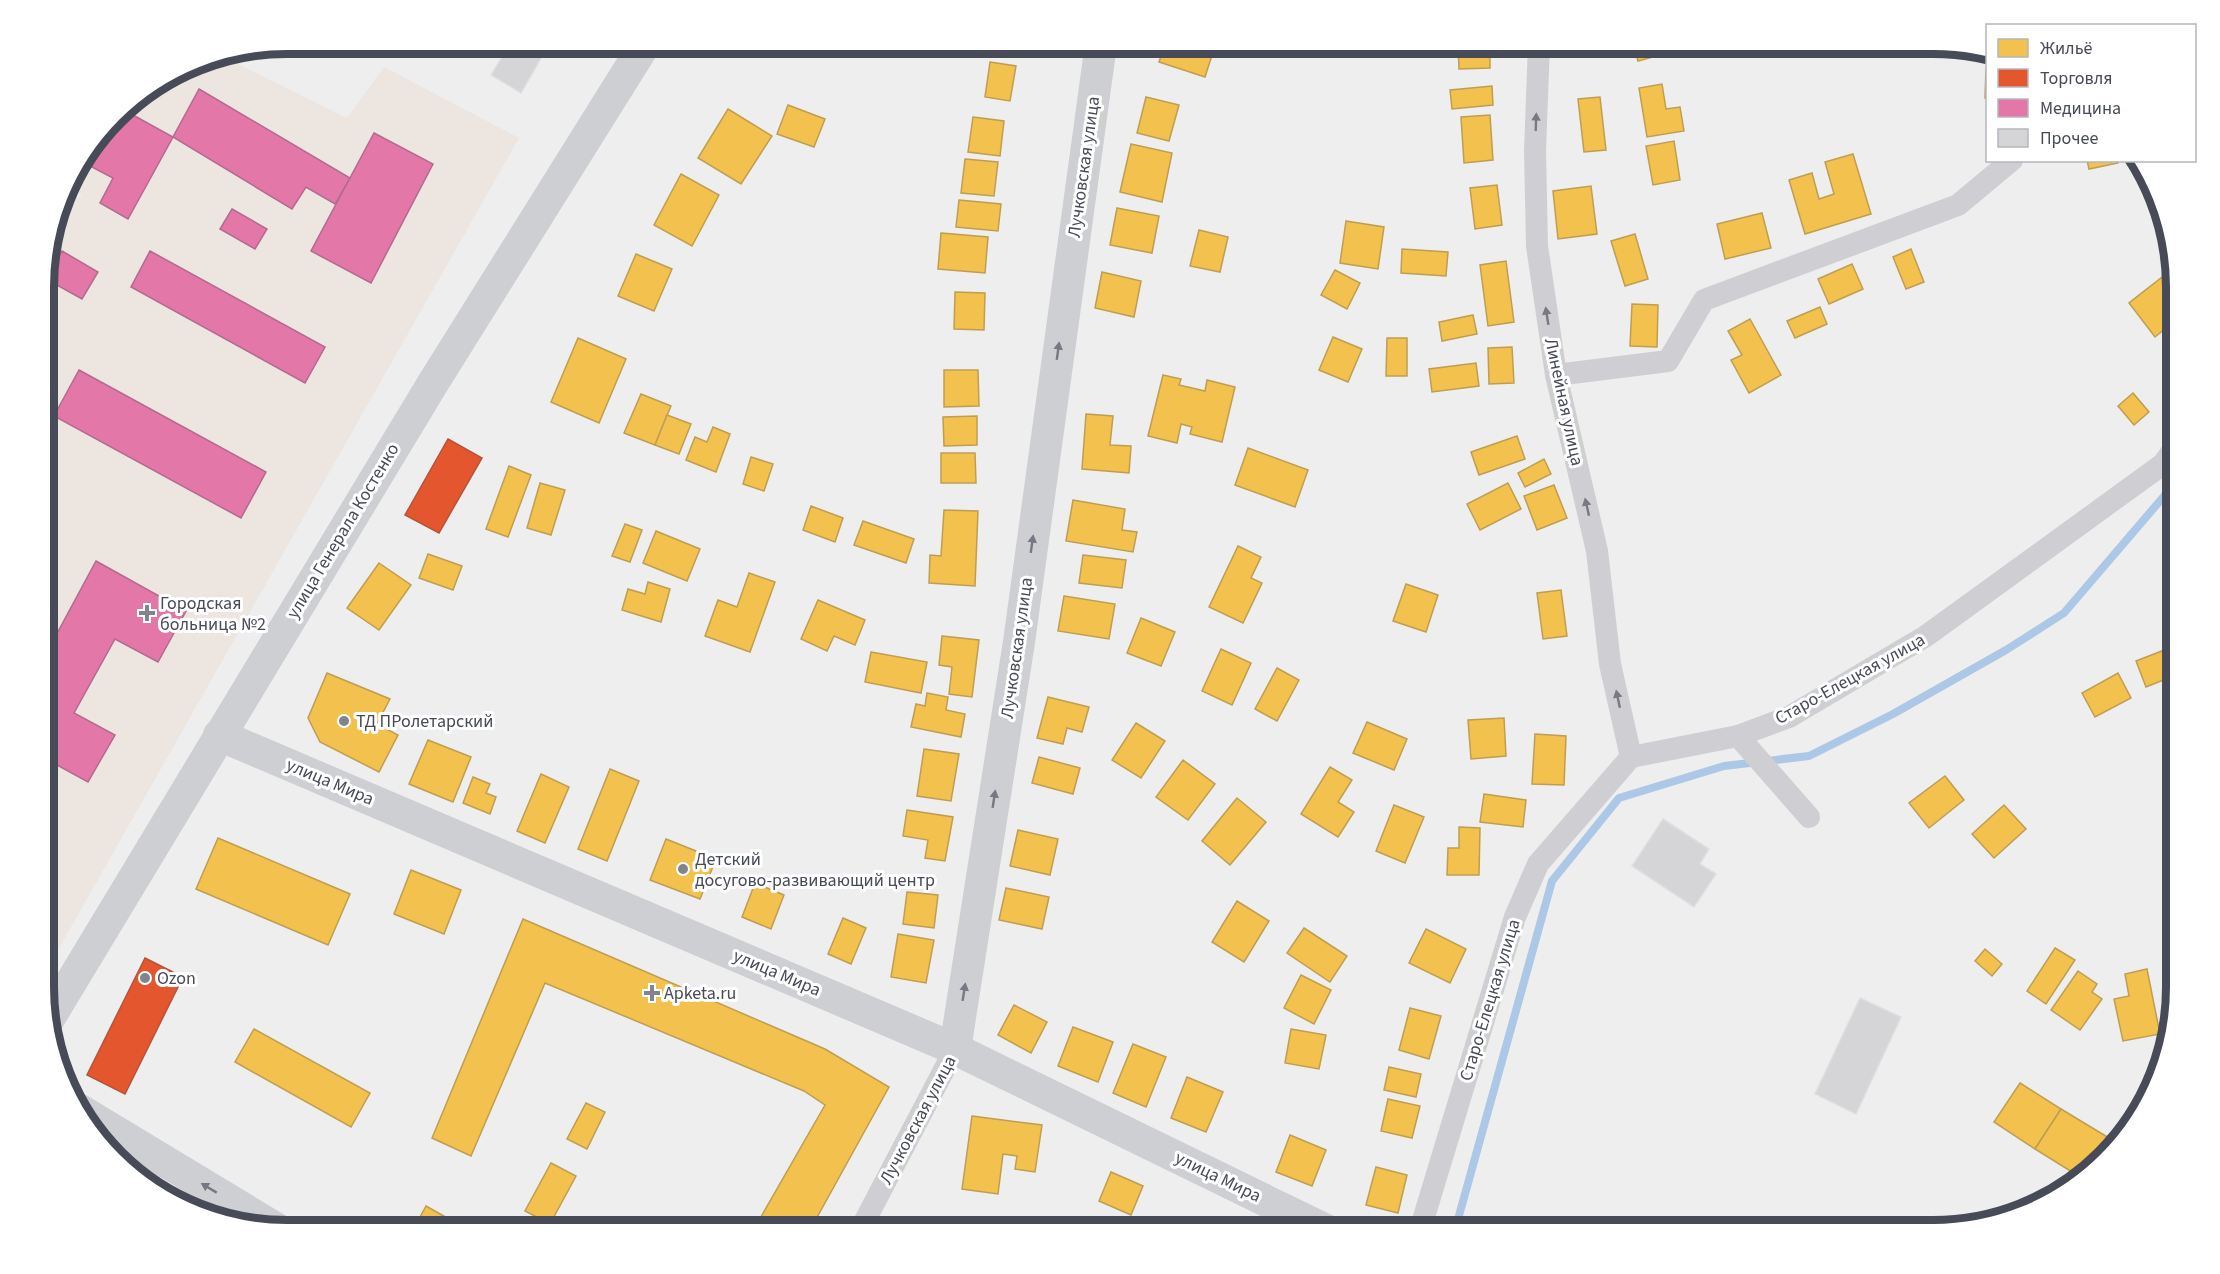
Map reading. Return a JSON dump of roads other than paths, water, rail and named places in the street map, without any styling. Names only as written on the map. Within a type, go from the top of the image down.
[{"type":"street","name":"улица Генерала Костенко","points":[[55,1009],[433,383],[639,54]]},
{"type":"street","name":"Лучковская улица","points":[[865,1220],[955,1050],[1019,642],[1100,54]]},
{"type":"street","name":"Линейная улица","points":[[1539,54],[1535,151],[1537,246],[1556,375],[1597,552],[1610,664],[1631,757]]},
{"type":"street","points":[[1556,375],[1668,361],[1704,300],[1958,205],[2010,162]]},
{"type":"street","name":"Старо-Елецкая улица","points":[[1423,1220],[1515,917],[1538,864],[1631,757],[1738,736],[1789,717],[1926,636],[2166,460]]},
{"type":"street","name":"улица Мира","points":[[219,735],[955,1050],[1305,1220]]},
{"type":"street","points":[[1738,736],[1809,817]]},
{"type":"street","points":[[95,1119],[259,1218]]},
{"type":"waterway","points":[[1458,1220],[1552,881],[1619,798],[1724,766],[1809,756],[1893,714],[2006,650],[2064,613],[2166,492]]},
{"type":"place","name":"Городская больница №2","points":[[147,613]]},
{"type":"place","name":"ТД ПРолетарский","points":[[344,721]]},
{"type":"place","name":"Детский досугово-развивающий центр","points":[[683,869]]},
{"type":"place","name":"Ozon","points":[[145,978]]},
{"type":"place","name":"Apketa.ru","points":[[652,993]]}]
